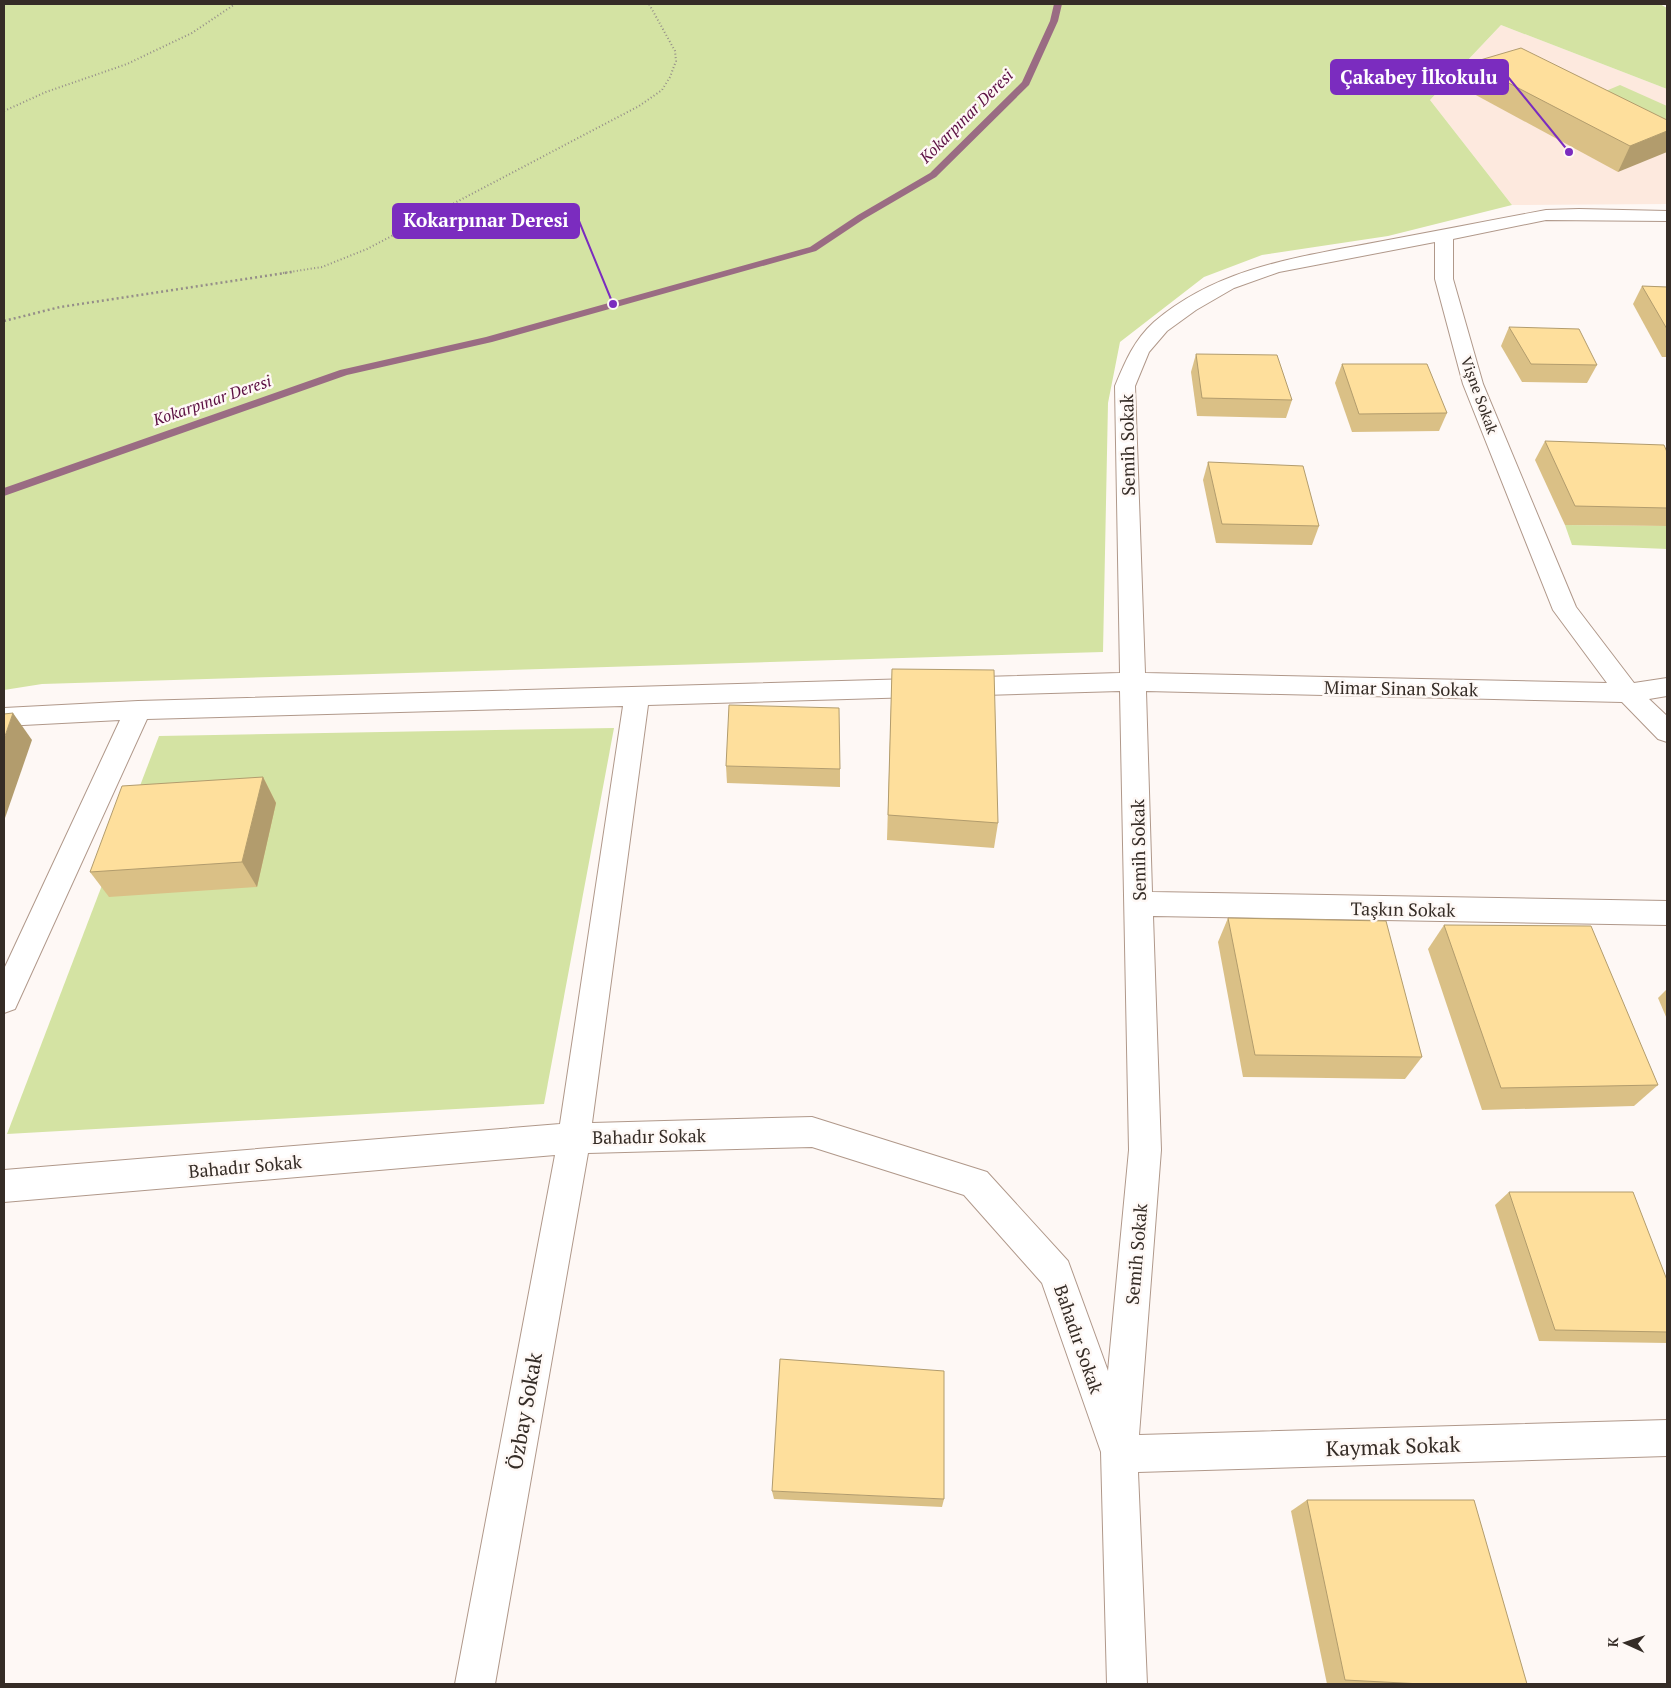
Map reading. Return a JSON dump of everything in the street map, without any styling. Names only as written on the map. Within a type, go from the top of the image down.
[{"type":"street","points":[[1444,235],[1519,219],[1546,216],[1579,214],[1667,216]]},
{"type":"street","name":"Semih Sokak","points":[[1127,1684],[1119,1454],[1144,1150],[1134,682],[1125,386],[1140,350],[1160,327],[1189,306],[1227,284],[1276,267],[1444,235]]},
{"type":"street","name":"Vişne Sokak","points":[[1444,235],[1444,279],[1473,384],[1565,610],[1628,693],[1667,732]]},
{"type":"street","name":"Mimar Sinan Sokak","points":[[4,717],[138,710],[1134,682],[1628,693],[1667,687]]},
{"type":"street","name":"Özbay Sokak","points":[[474,1684],[574,1138],[638,696]]},
{"type":"street","points":[[4,1000],[138,710]]},
{"type":"street","name":"Taşkın Sokak","points":[[1139,904],[1667,913]]},
{"type":"street","name":"Bahadır Sokak","points":[[4,1186],[574,1138],[812,1132],[975,1183],[1056,1274],[1119,1454]]},
{"type":"street","name":"Kaymak Sokak","points":[[1119,1454],[1667,1438]]},
{"type":"path","points":[[4,111],[46,92],[127,64],[192,33],[235,4]]},
{"type":"path","points":[[4,321],[60,308],[322,267],[367,248],[639,106],[662,90],[670,77],[676,61],[675,51],[648,4]]},
{"type":"shaded area","points":[[1501,25],[1667,89],[1667,204],[1512,205],[1430,100]]},
{"type":"green space","points":[[4,4],[1660,4],[1667,8],[1667,89],[1501,25],[1430,100],[1512,205],[1388,236],[1262,255],[1204,277],[1120,342],[1108,403],[1103,652],[42,684],[4,690]]},
{"type":"green space","points":[[1620,85],[1667,106],[1667,141],[1582,101]]},
{"type":"green space","points":[[1565,525],[1667,526],[1667,549],[1572,545]]},
{"type":"green space","points":[[614,728],[544,1104],[7,1134],[159,736]]},
{"type":"building","points":[[1521,48],[1667,120],[1667,131],[1630,146],[1470,63]]},
{"type":"building","points":[[1642,286],[1667,287],[1667,329]]},
{"type":"building","points":[[1509,327],[1579,329],[1597,365],[1531,364]]},
{"type":"building","points":[[1196,354],[1277,355],[1292,400],[1202,398]]},
{"type":"building","points":[[1342,364],[1427,364],[1447,413],[1359,414]]},
{"type":"building","points":[[1545,441],[1664,445],[1667,452],[1667,508],[1575,506]]},
{"type":"building","points":[[1208,462],[1303,466],[1319,526],[1222,524]]},
{"type":"building","points":[[892,669],[994,670],[998,823],[888,815]]},
{"type":"building","points":[[729,705],[839,708],[840,769],[726,766]]},
{"type":"building","points":[[13,713],[4,739],[4,714]]},
{"type":"building","points":[[263,777],[242,862],[90,872],[122,786]]},
{"type":"building","points":[[1228,918],[1386,921],[1422,1057],[1255,1055]]},
{"type":"building","points":[[1444,925],[1591,926],[1658,1085],[1501,1088]]},
{"type":"building","points":[[1509,1192],[1633,1192],[1667,1280],[1667,1332],[1555,1330]]},
{"type":"building","points":[[780,1359],[944,1371],[944,1499],[772,1491]]},
{"type":"building","points":[[1307,1500],[1474,1500],[1527,1684],[1422,1684],[1345,1680]]},
{"type":"waterway","name":"Kokarpınar Deresi","points":[[4,492],[344,372],[488,340],[813,249],[861,217],[933,175],[1026,83],[1054,21],[1058,4]]},
{"type":"place","name":"Çakabey İlkokulu","points":[[1569,152]]},
{"type":"place","name":"Kokarpınar Deresi","points":[[613,304]]}]
